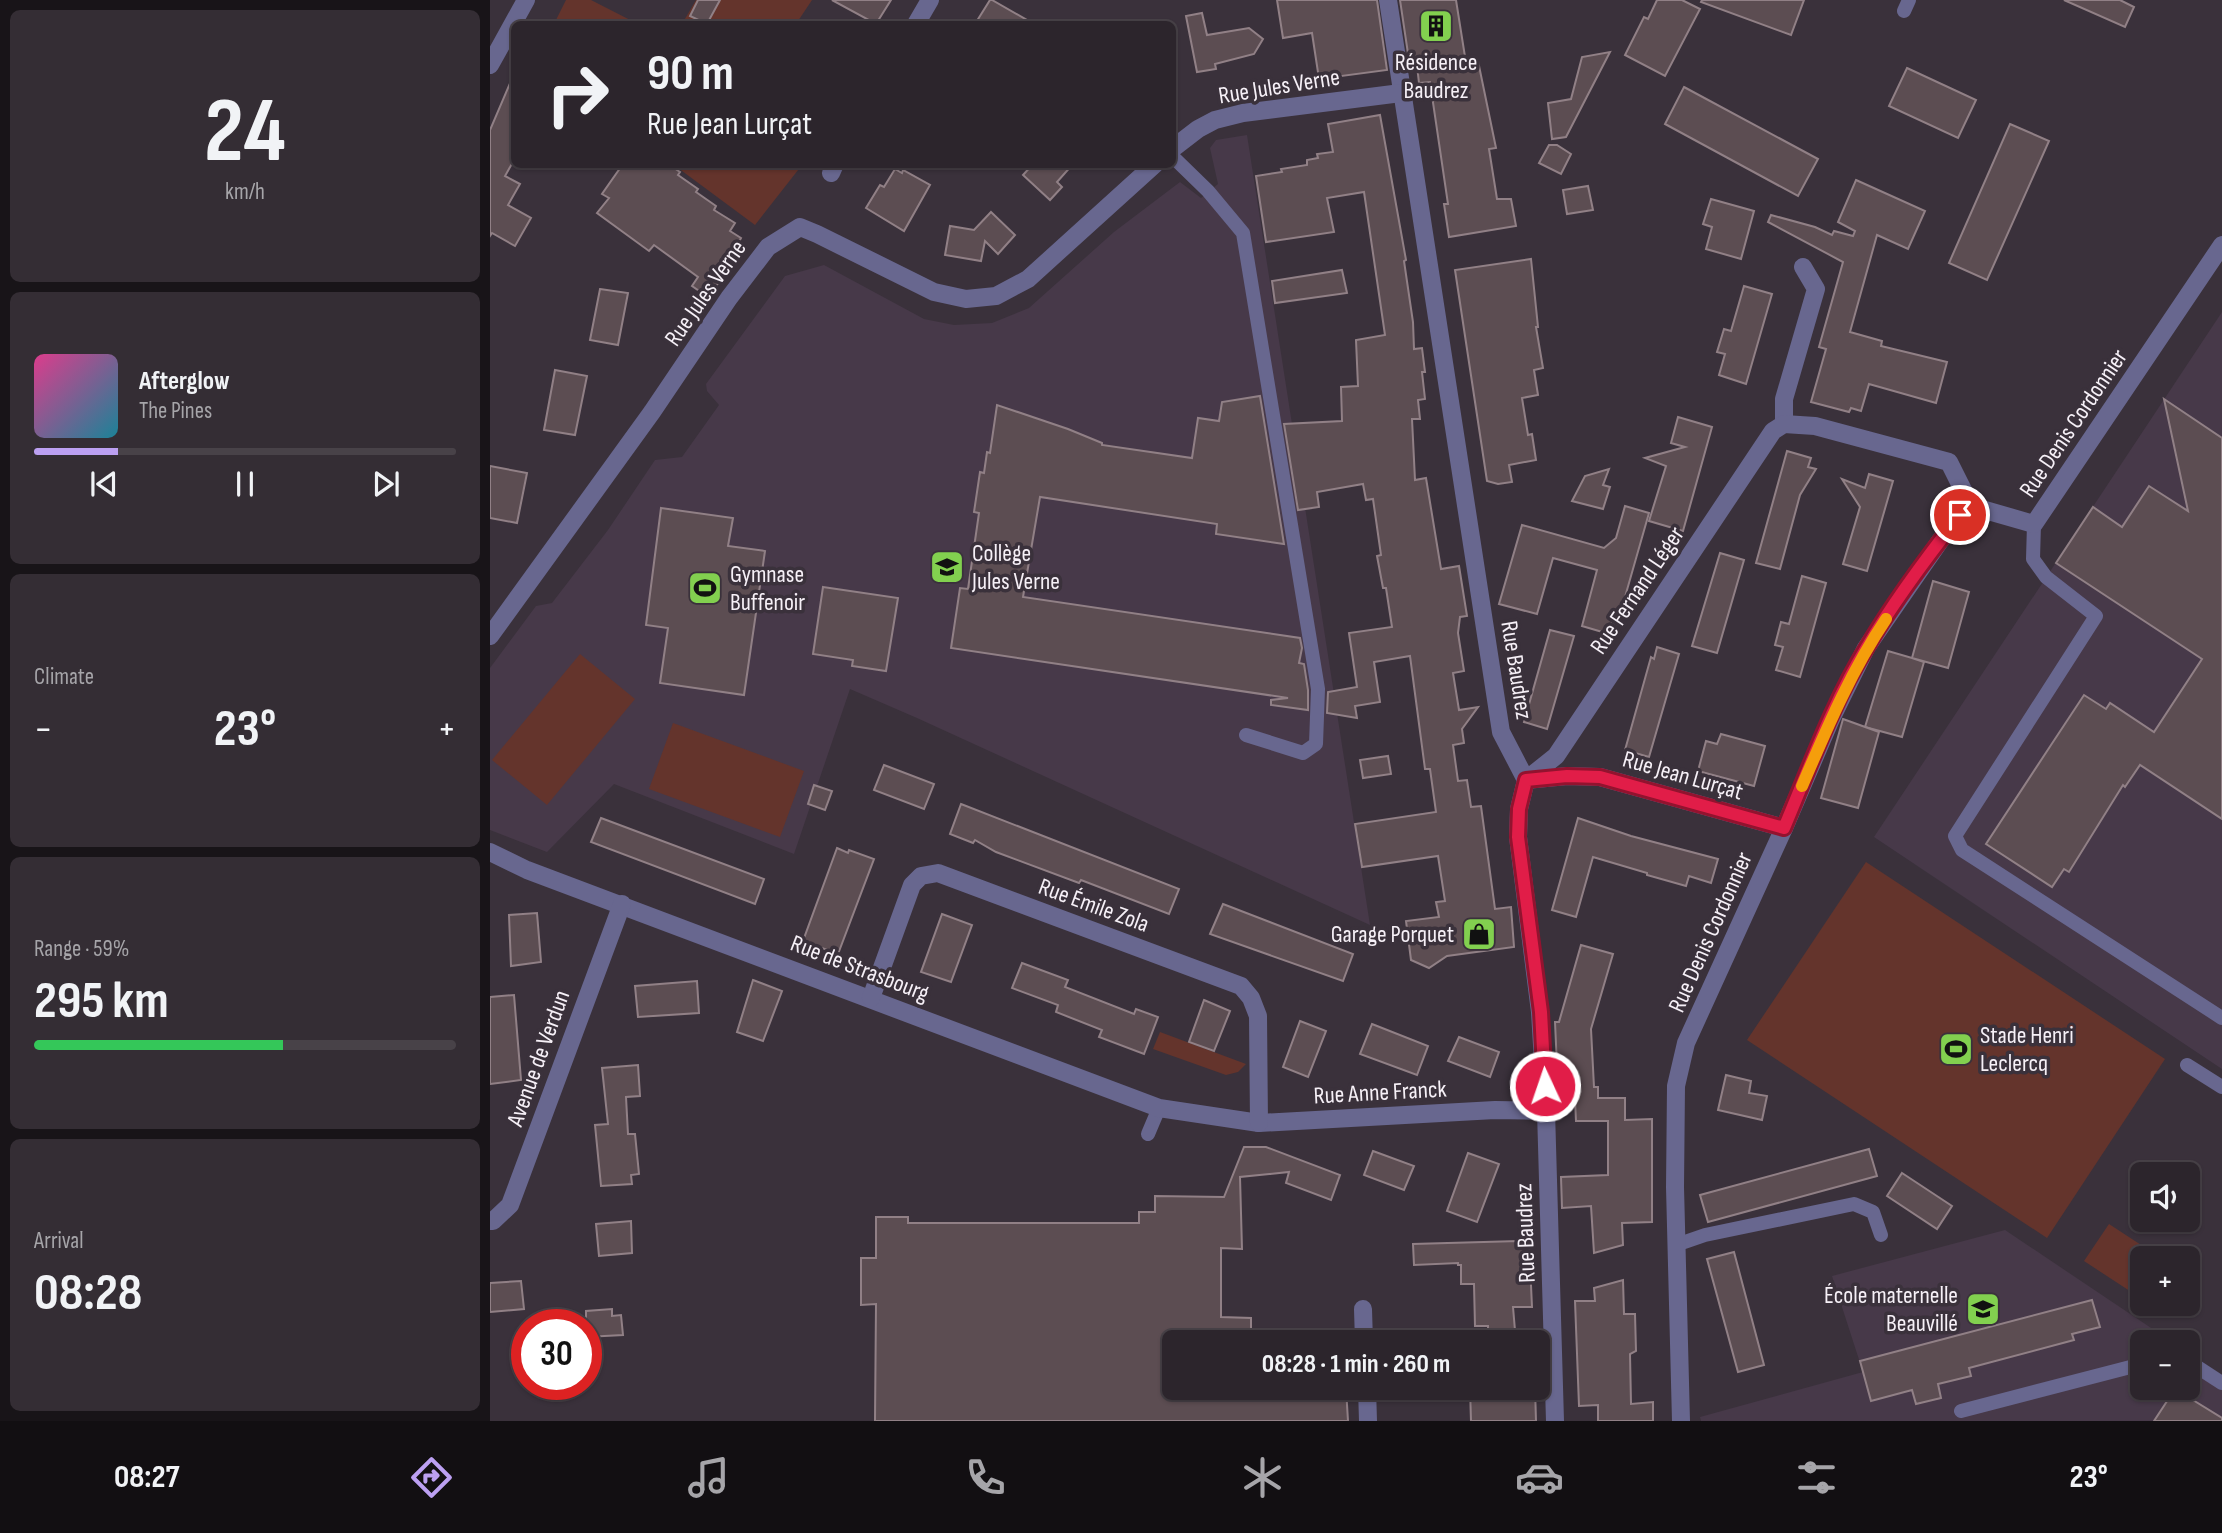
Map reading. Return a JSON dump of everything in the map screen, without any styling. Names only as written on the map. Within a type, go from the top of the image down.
[{"type":"street","points":[[514,21],[526,0]]},
{"type":"street","points":[[918,21],[930,0]]},
{"type":"street","name":"Rue Baudrez","points":[[1388,0],[1502,732],[1526,780],[1519,809],[1518,837],[1541,1012],[1555,1421]]},
{"type":"street","points":[[490,65],[511,27]]},
{"type":"street","name":"Rue Jules Verne","points":[[1176,146],[1215,120],[1243,113],[1401,93]]},
{"type":"street","name":"Rue Jules Verne","points":[[490,636],[768,247],[800,227],[934,292],[966,299],[996,296],[1028,279],[1151,168]]},
{"type":"street","name":"Rue Denis Cordonnier","points":[[1681,1421],[1676,1245],[1676,1086],[1686,1043],[1831,719],[1866,648],[1960,515],[1971,506],[2034,524],[2222,245]]},
{"type":"street","points":[[1803,267],[1816,289],[1784,399],[1784,424],[1815,426],[1949,462],[1971,506]]},
{"type":"street","name":"Rue Fernand Léger","points":[[1526,780],[1556,756],[1773,431],[1784,424]]},
{"type":"street","name":"Rue Jean Lurçat","points":[[1526,780],[1567,776],[1600,777],[1784,828]]},
{"type":"street","name":"Rue de Strasbourg","points":[[490,852],[527,870],[1158,1108],[1217,1118]]},
{"type":"street","name":"Rue Émile Zola","points":[[871,998],[912,885],[921,876],[938,873],[1241,986],[1251,998],[1258,1016],[1259,1123]]},
{"type":"street","name":"Avenue de Verdun","points":[[490,1221],[510,1205],[622,904]]},
{"type":"street","name":"Rue Anne Franck","points":[[1217,1118],[1259,1123],[1495,1110],[1546,1111]]},
{"type":"street","points":[[1363,1309],[1364,1330]]},
{"type":"street","points":[[1367,1400],[1368,1421]]},
{"type":"lane","points":[[1176,160],[1208,191],[1243,233],[1318,689],[1316,744],[1303,753],[1246,735]]},
{"type":"lane","points":[[2034,524],[2033,559],[2046,577],[2096,616],[1955,836],[1962,850],[2222,1018]]},
{"type":"lane","points":[[2188,1065],[2222,1087]]},
{"type":"lane","points":[[1148,1134],[1158,1108]]},
{"type":"lane","points":[[1676,1245],[1705,1235],[1854,1204],[1873,1212],[1881,1235]]},
{"type":"lane","points":[[1961,1411],[2130,1367]]},
{"type":"lane","points":[[2200,1369],[2222,1383]]},
{"type":"shaded area","points":[[566,0],[591,0],[632,21],[556,21]]},
{"type":"shaded area","points":[[696,0],[812,0],[798,21],[684,21]]},
{"type":"shaded area","name":"Collège Jules Verne","points":[[1247,135],[1370,925],[850,689],[794,854],[614,784],[547,852],[490,830],[490,668],[536,606],[552,603],[608,530],[655,460],[682,457],[719,405],[707,391],[706,384],[785,276],[824,265],[924,319],[954,325],[992,323],[1029,308],[1114,232],[1180,182],[1201,198],[1218,184],[1210,148],[1216,140]]},
{"type":"shaded area","points":[[678,168],[800,168],[755,225]]},
{"type":"shaded area","points":[[2222,312],[2222,1069],[1874,837]]},
{"type":"shaded area","points":[[580,654],[635,699],[547,805],[492,760]]},
{"type":"shaded area","points":[[673,723],[804,771],[780,837],[649,789]]},
{"type":"shaded area","name":"Stade Henri Leclercq","points":[[1866,862],[2165,1059],[2047,1238],[1747,1040]]},
{"type":"shaded area","points":[[1160,1032],[1246,1064],[1238,1072],[1226,1075],[1153,1049]]},
{"type":"shaded area","points":[[2109,1224],[2143,1246],[2130,1246],[2130,1291],[2084,1261]]},
{"type":"shaded area","name":"École maternelle Beauvillé","points":[[2005,1230],[2154,1330],[2130,1330],[2130,1400],[2200,1400],[2200,1361],[2222,1376],[2222,1421],[1701,1421],[1700,1417],[1863,1372],[1832,1276]]},
{"type":"building","points":[[698,0],[720,0],[709,21],[690,16]]},
{"type":"building","points":[[832,0],[891,0],[878,21],[870,21]]},
{"type":"building","points":[[992,0],[1029,21],[977,21]]},
{"type":"building","points":[[1277,0],[1377,0],[1387,70],[1319,79],[1312,33],[1283,38]]},
{"type":"building","points":[[1400,0],[1456,0],[1466,63],[1478,61],[1496,148],[1489,149],[1497,199],[1511,199],[1516,226],[1449,237],[1444,204],[1448,204],[1430,82],[1419,83],[1417,66],[1410,67]]},
{"type":"building","points":[[1657,0],[1682,0],[1700,9],[1665,76],[1625,55],[1644,17],[1648,19]]},
{"type":"building","points":[[1804,0],[1791,35],[1701,2]]},
{"type":"building","points":[[2064,0],[2120,0],[2134,7],[2125,27]]},
{"type":"building","points":[[1202,13],[1207,35],[1249,28],[1263,39],[1254,54],[1215,64],[1216,69],[1197,72],[1186,16]]},
{"type":"building","points":[[1610,52],[1566,137],[1552,139],[1548,103],[1571,99],[1582,57]]},
{"type":"building","points":[[1907,68],[1976,100],[1958,138],[1889,106]]},
{"type":"building","points":[[511,81],[511,165],[505,176],[520,184],[508,205],[531,218],[515,246],[492,233],[490,236],[490,130]]},
{"type":"building","points":[[1684,87],[1818,159],[1798,196],[1665,124]]},
{"type":"building","points":[[1380,115],[1406,260],[1414,349],[1422,348],[1425,372],[1422,372],[1425,399],[1418,400],[1420,419],[1412,419],[1415,480],[1426,478],[1441,569],[1459,566],[1467,616],[1460,617],[1458,633],[1464,671],[1453,673],[1459,710],[1478,707],[1462,729],[1464,743],[1453,745],[1458,781],[1467,780],[1471,807],[1481,806],[1495,909],[1511,907],[1514,947],[1447,956],[1429,968],[1411,960],[1406,921],[1439,917],[1436,902],[1445,901],[1438,856],[1362,867],[1355,824],[1436,812],[1430,769],[1425,769],[1410,656],[1374,662],[1380,702],[1355,706],[1357,718],[1327,713],[1328,692],[1357,687],[1349,633],[1392,627],[1386,588],[1383,588],[1377,556],[1381,555],[1373,499],[1366,500],[1363,484],[1317,492],[1319,507],[1298,510],[1284,424],[1342,421],[1341,387],[1358,386],[1356,340],[1385,335],[1364,192],[1327,198],[1334,232],[1266,242],[1256,176],[1307,165],[1307,160],[1318,158],[1317,154],[1333,152],[1328,124]]},
{"type":"building","points":[[2010,124],[2049,141],[1987,280],[1949,263]]},
{"type":"building","points":[[1549,145],[1557,145],[1571,154],[1561,174],[1539,163]]},
{"type":"building","points":[[620,168],[674,168],[680,172],[678,175],[698,189],[696,192],[716,206],[714,210],[735,223],[730,231],[741,238],[737,245],[743,249],[708,297],[692,286],[698,277],[654,245],[649,251],[597,213],[609,198],[602,194]]},
{"type":"building","points":[[1029,168],[1069,168],[1057,182],[1062,187],[1050,200],[1023,175]]},
{"type":"building","points":[[895,169],[902,173],[903,170],[930,185],[904,231],[866,208],[880,185],[884,187]]},
{"type":"building","points":[[1856,180],[1925,211],[1908,249],[1877,235],[1850,332],[1882,341],[1881,346],[1947,362],[1936,403],[1869,384],[1861,411],[1851,408],[1849,412],[1811,402],[1826,349],[1819,347],[1843,262],[1768,222],[1771,215],[1815,227],[1832,235],[1834,231],[1853,236],[1855,231],[1838,222]]},
{"type":"building","points":[[1588,186],[1593,210],[1567,214],[1563,190]]},
{"type":"building","points":[[1711,199],[1754,211],[1741,259],[1706,249],[1712,227],[1703,224]]},
{"type":"building","points":[[991,212],[1015,235],[998,254],[985,241],[981,261],[945,255],[950,226],[974,230]]},
{"type":"building","points":[[1531,259],[1536,327],[1543,368],[1534,370],[1538,395],[1522,398],[1528,435],[1532,434],[1536,460],[1509,465],[1512,482],[1498,484],[1487,481],[1455,270]]},
{"type":"building","points":[[1342,270],[1347,293],[1275,303],[1272,281]]},
{"type":"building","points":[[1744,286],[1772,294],[1746,384],[1719,375],[1725,354],[1717,352],[1724,329],[1731,331]]},
{"type":"building","points":[[600,289],[628,293],[618,345],[590,340]]},
{"type":"building","points":[[555,370],[587,376],[575,435],[544,430]]},
{"type":"building","points":[[1260,396],[1284,544],[1216,534],[1217,524],[1040,497],[1023,597],[1300,638],[1302,648],[1299,663],[1304,664],[1308,710],[1271,705],[1271,700],[1288,698],[951,648],[960,588],[968,589],[979,513],[974,512],[980,472],[984,473],[987,452],[990,453],[997,405],[1068,429],[1102,445],[1192,458],[1198,418],[1219,421],[1222,402]]},
{"type":"building","points":[[2164,399],[2222,438],[2222,819],[2140,765],[2125,787],[2123,785],[2069,872],[2064,869],[2052,887],[1986,844],[2051,745],[2084,695],[2106,709],[2110,703],[2154,732],[2202,659],[2056,563],[2093,507],[2122,527],[2149,486],[2188,511]]},
{"type":"building","points":[[1678,417],[1712,427],[1683,531],[1649,521],[1666,466],[1645,458],[1685,447],[1671,443]]},
{"type":"building","points":[[1787,451],[1811,458],[1808,467],[1816,469],[1800,495],[1780,569],[1756,563]]},
{"type":"building","points":[[490,466],[527,473],[517,523],[490,518]]},
{"type":"building","points":[[1609,469],[1603,485],[1610,487],[1603,509],[1572,501],[1585,476]]},
{"type":"building","points":[[1869,474],[1893,481],[1867,571],[1843,564],[1860,507],[1842,479],[1865,488]]},
{"type":"building","points":[[1625,506],[1649,513],[1617,625],[1612,623],[1609,634],[1582,626],[1597,570],[1553,558],[1537,614],[1499,604],[1522,525],[1604,548],[1616,538]]},
{"type":"building","name":"Gymnase Buffenoir","points":[[661,508],[733,518],[728,546],[765,551],[744,695],[660,683],[668,628],[646,625]]},
{"type":"building","points":[[1720,553],[1744,560],[1717,653],[1692,646]]},
{"type":"building","points":[[1802,576],[1826,583],[1800,677],[1776,670],[1783,647],[1775,645],[1781,622],[1789,624]]},
{"type":"building","points":[[1933,581],[1969,592],[1948,668],[1912,658]]},
{"type":"building","points":[[823,587],[898,598],[886,671],[852,666],[853,660],[813,654]]},
{"type":"building","points":[[1550,630],[1574,636],[1547,729],[1524,722]]},
{"type":"building","points":[[1657,647],[1679,654],[1649,757],[1625,750],[1651,657],[1654,659]]},
{"type":"building","points":[[1888,651],[1924,662],[1902,737],[1865,727]]},
{"type":"building","points":[[1843,719],[1879,732],[1858,808],[1821,798]]},
{"type":"building","points":[[1721,734],[1765,746],[1754,786],[1698,771],[1706,741],[1717,744]]},
{"type":"building","points":[[1388,756],[1391,774],[1363,778],[1360,760]]},
{"type":"building","points":[[884,765],[934,784],[924,809],[874,790]]},
{"type":"building","points":[[814,785],[832,791],[825,810],[808,804]]},
{"type":"building","points":[[961,804],[1179,889],[1169,914],[1081,880],[1079,883],[996,852],[975,840],[973,843],[950,834]]},
{"type":"building","points":[[601,818],[764,879],[755,904],[591,842]]},
{"type":"building","points":[[1578,818],[1631,836],[1718,859],[1711,883],[1689,876],[1686,886],[1593,857],[1576,917],[1552,910]]},
{"type":"building","points":[[837,848],[874,859],[838,954],[803,941]]},
{"type":"building","points":[[1223,904],[1353,954],[1343,981],[1210,934]]},
{"type":"building","points":[[537,913],[541,962],[511,966],[509,915]]},
{"type":"building","points":[[942,914],[972,925],[951,982],[921,972]]},
{"type":"building","points":[[1581,945],[1613,954],[1591,1029],[1594,1087],[1598,1087],[1598,1098],[1625,1098],[1625,1120],[1652,1119],[1652,1222],[1622,1223],[1623,1245],[1594,1253],[1591,1206],[1562,1208],[1561,1177],[1608,1175],[1608,1121],[1576,1121],[1575,1099],[1569,1099],[1568,1088],[1558,1088],[1555,1022],[1559,1022]]},
{"type":"building","points":[[1022,963],[1068,980],[1065,987],[1134,1014],[1136,1009],[1158,1017],[1144,1054],[1099,1037],[1102,1030],[1056,1012],[1058,1005],[1012,988]]},
{"type":"building","points":[[753,980],[782,991],[763,1041],[737,1032]]},
{"type":"building","points":[[697,981],[699,1013],[638,1017],[635,986]]},
{"type":"building","points":[[514,995],[521,1080],[490,1084],[490,997]]},
{"type":"building","points":[[1204,1000],[1230,1011],[1214,1051],[1189,1042]]},
{"type":"building","points":[[1300,1021],[1326,1031],[1308,1077],[1283,1067]]},
{"type":"building","points":[[1372,1024],[1428,1046],[1417,1075],[1360,1054]]},
{"type":"building","points":[[1459,1037],[1499,1052],[1490,1077],[1448,1061]]},
{"type":"building","points":[[638,1065],[640,1096],[626,1097],[628,1134],[635,1134],[639,1174],[631,1175],[632,1184],[601,1186],[595,1125],[608,1124],[602,1068]]},
{"type":"building","points":[[1726,1075],[1751,1081],[1749,1093],[1767,1096],[1762,1120],[1718,1110]]},
{"type":"building","points":[[1244,1147],[1266,1147],[1340,1175],[1331,1200],[1286,1183],[1289,1172],[1240,1177],[1242,1249],[1221,1248],[1221,1317],[1251,1318],[1251,1330],[1162,1330],[1162,1400],[1347,1400],[1348,1421],[875,1421],[876,1304],[861,1305],[861,1258],[876,1258],[876,1217],[908,1217],[908,1223],[1139,1223],[1139,1212],[1155,1212],[1155,1196],[1224,1197]]},
{"type":"building","points":[[1869,1149],[1877,1176],[1708,1222],[1700,1195]]},
{"type":"building","points":[[1373,1151],[1414,1166],[1404,1190],[1364,1175]]},
{"type":"building","points":[[1468,1153],[1499,1164],[1477,1222],[1447,1211]]},
{"type":"building","points":[[1902,1173],[1952,1206],[1937,1229],[1887,1196]]},
{"type":"building","points":[[631,1221],[632,1253],[599,1256],[596,1224]]},
{"type":"building","points":[[1529,1242],[1532,1307],[1513,1307],[1515,1330],[1488,1330],[1488,1326],[1475,1326],[1474,1284],[1461,1284],[1461,1265],[1414,1265],[1413,1244]]},
{"type":"building","points":[[1734,1252],[1764,1365],[1738,1372],[1707,1259]]},
{"type":"building","points":[[1623,1280],[1624,1314],[1635,1314],[1636,1351],[1630,1354],[1631,1404],[1653,1402],[1653,1421],[1598,1421],[1598,1405],[1579,1406],[1575,1301],[1595,1301],[1594,1288]]},
{"type":"building","points":[[521,1281],[524,1309],[490,1312],[490,1283]]},
{"type":"building","points":[[2092,1300],[2100,1327],[2072,1334],[2074,1340],[1969,1368],[1971,1376],[1938,1384],[1941,1398],[1916,1404],[1912,1390],[1871,1401],[1860,1361]]},
{"type":"building","points":[[612,1309],[612,1316],[621,1315],[623,1335],[602,1336],[602,1310]]},
{"type":"building","points":[[1470,1400],[1535,1400],[1536,1421],[1471,1421]]},
{"type":"building","points":[[2168,1400],[2193,1400],[2222,1418],[2222,1421],[2154,1421]]},
{"type":"slow traffic","points":[[1802,786],[1866,648],[1886,619]]},
{"type":"place","name":"Résidence Baudrez","points":[[1436,26]]},
{"type":"place","name":"Collège Jules Verne","points":[[947,567]]},
{"type":"place","name":"Gymnase Buffenoir","points":[[705,588]]},
{"type":"place","name":"Garage Porquet","points":[[1479,934]]},
{"type":"place","name":"Stade Henri Leclercq","points":[[1956,1049]]},
{"type":"place","name":"École maternelle Beauvillé","points":[[1983,1309]]},
{"type":"route","points":[[1545,1086],[1541,1012],[1518,837],[1519,809],[1526,780],[1567,776],[1600,777],[1784,828],[1831,719],[1866,648],[1960,515]]}]
